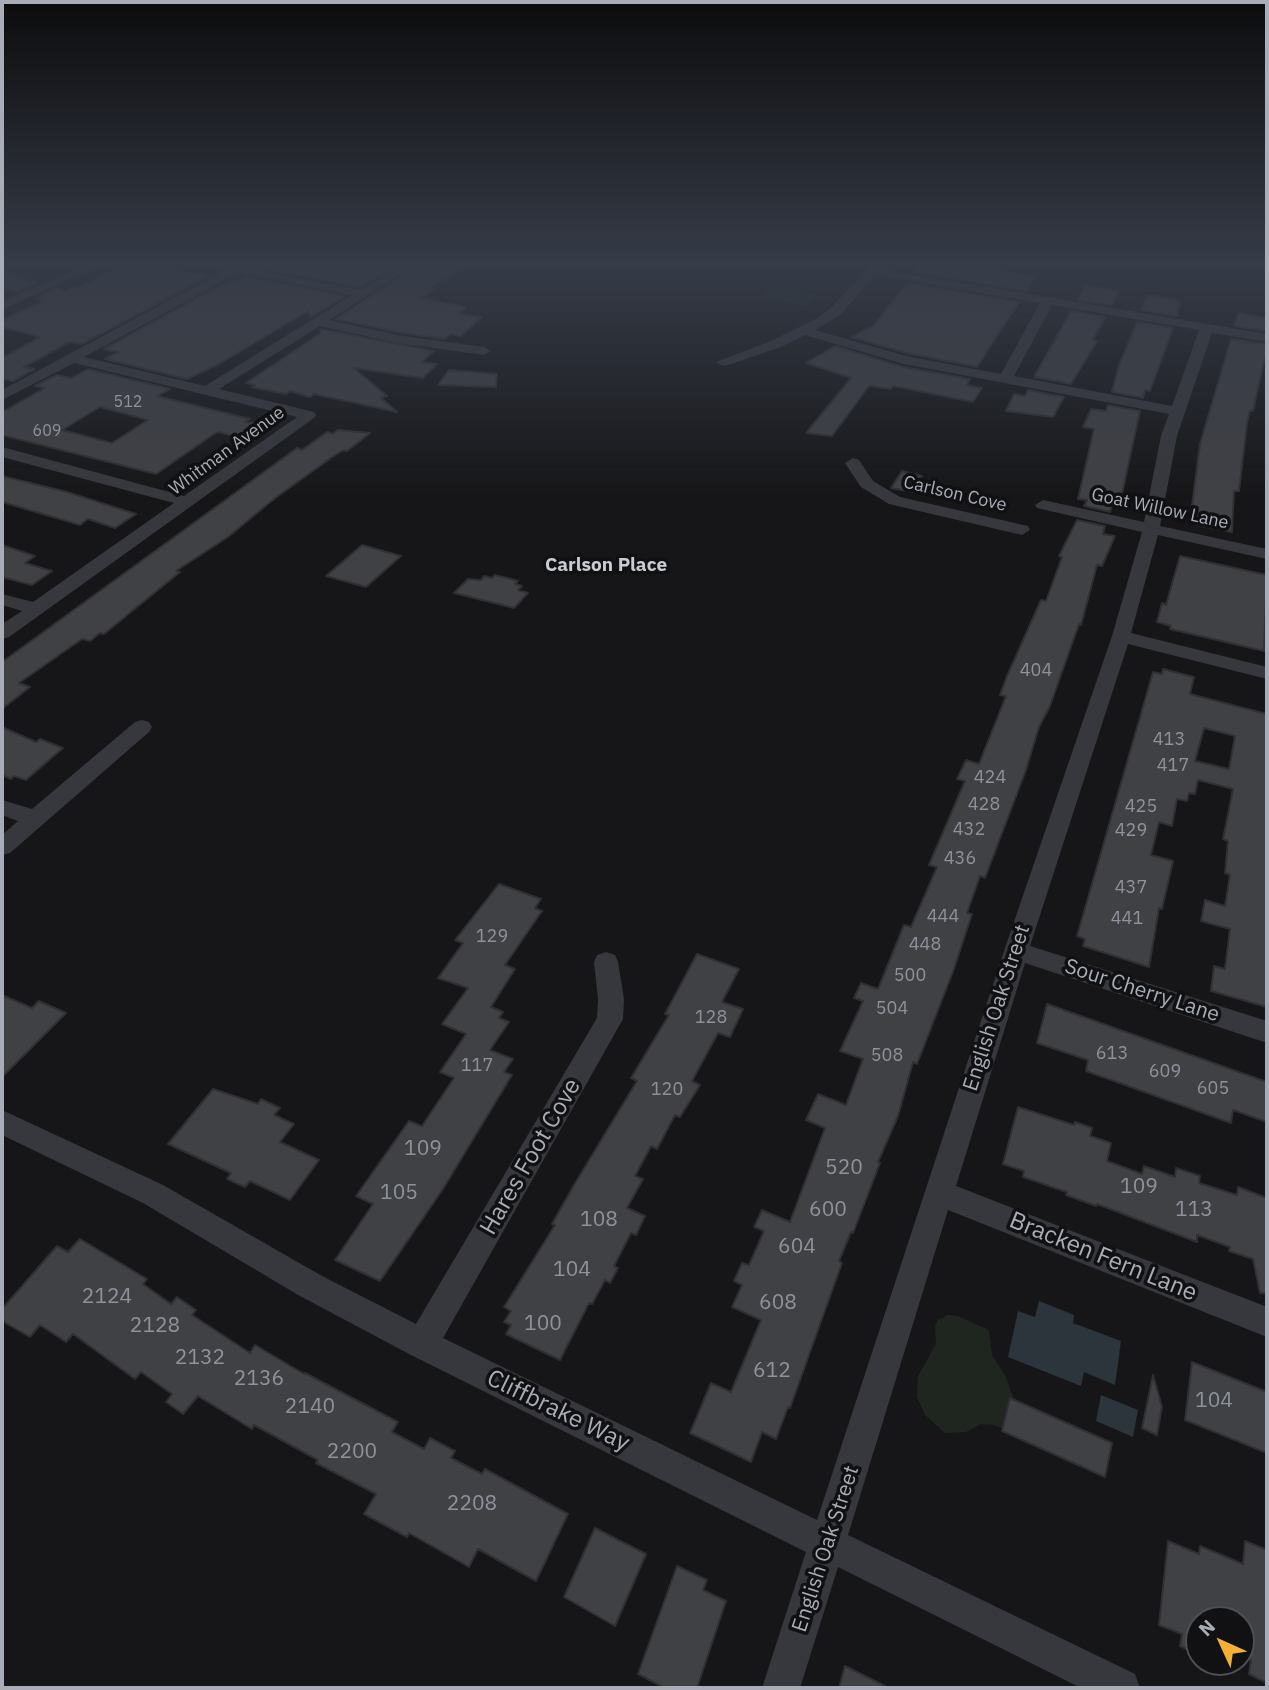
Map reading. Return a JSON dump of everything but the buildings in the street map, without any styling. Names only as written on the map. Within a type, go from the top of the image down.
[{"type":"street","points":[[2,396],[99,343]]},
{"type":"street","points":[[208,390],[285,343]]},
{"type":"street","points":[[426,343],[484,351]]},
{"type":"street","points":[[723,362],[774,343]]},
{"type":"street","points":[[846,343],[904,360],[1177,411]]},
{"type":"street","points":[[1005,379],[1025,343]]},
{"type":"street","name":"English Oak Street","points":[[781,1688],[938,1192],[1121,636],[1151,529],[1169,436],[1201,343]]},
{"type":"street","name":"Whitman Avenue","points":[[2,634],[309,415],[71,358]]},
{"type":"street","points":[[2,452],[188,502]]},
{"type":"street","name":"Carlson Cove","points":[[853,463],[867,484],[895,501],[1022,530]]},
{"type":"street","name":"Goat Willow Lane","points":[[1043,505],[1267,554]]},
{"type":"street","points":[[2,599],[36,609]]},
{"type":"street","points":[[1121,636],[1267,673]]},
{"type":"street","points":[[2,847],[142,727]]},
{"type":"street","points":[[2,807],[34,819]]},
{"type":"street","name":"Sour Cherry Lane","points":[[1016,951],[1267,1032]]},
{"type":"street","name":"Hares Foot Cove","points":[[422,1344],[610,1019],[611,999],[606,962]]},
{"type":"street","name":"Cliffbrake Way","points":[[2,1122],[153,1194],[311,1286],[422,1344],[1121,1688]]},
{"type":"street","name":"Bracken Fern Lane","points":[[938,1192],[1267,1322]]},
{"type":"shaded area","points":[[1039,1301],[1074,1315],[1073,1323],[1121,1341],[1115,1385],[1084,1372],[1081,1386],[1008,1357],[1018,1311],[1035,1317]]},
{"type":"shaded area","points":[[948,1315],[957,1316],[989,1330],[992,1355],[1005,1375],[1014,1400],[1010,1399],[1003,1429],[981,1424],[966,1432],[945,1433],[925,1415],[917,1397],[918,1376],[936,1344],[935,1326],[938,1320]]},
{"type":"shaded area","points":[[1101,1395],[1138,1410],[1133,1437],[1096,1421]]},
{"type":"district","name":"Carlson Place","points":[[606,566]]}]
